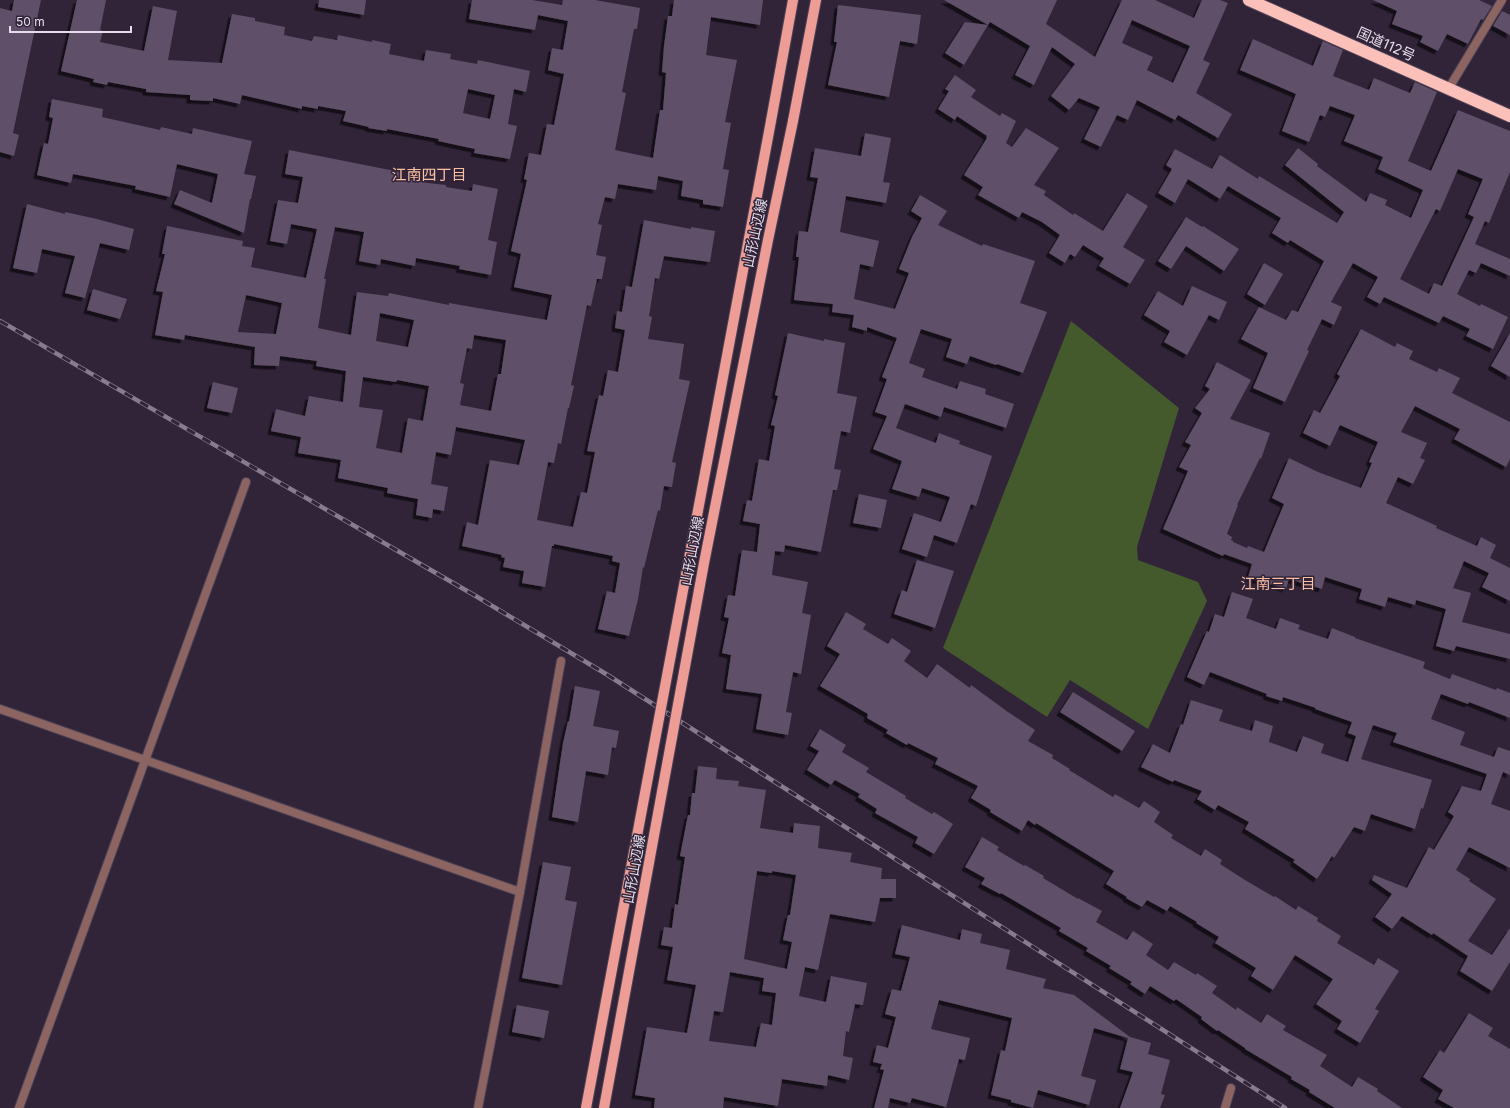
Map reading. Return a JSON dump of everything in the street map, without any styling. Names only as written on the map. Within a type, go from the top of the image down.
[{"type":"highway","name":"国道112号","points":[[1250,0],[1510,116]]},
{"type":"main road","name":"山形山辺線","points":[[586,1108],[793,0]]},
{"type":"main road","name":"山形山辺線","points":[[604,1108],[703,571],[816,0]]},
{"type":"street","points":[[1449,88],[1502,0]]},
{"type":"street","points":[[19,1108],[246,482]]},
{"type":"street","points":[[478,1108],[520,892],[561,661]]},
{"type":"street","points":[[0,708],[520,892]]},
{"type":"street","points":[[1225,1108],[1231,1088]]},
{"type":"green space","points":[[1071,321],[1179,408],[1137,547],[1138,560],[1198,582],[1207,601],[1148,729],[1070,680],[1047,717],[943,648]]},
{"type":"building","points":[[14,0],[41,0],[13,133],[19,135],[14,156],[0,152],[0,8],[12,11]]},
{"type":"building","points":[[77,0],[106,0],[100,30],[103,31],[100,42],[144,51],[153,6],[177,11],[168,60],[222,63],[232,14],[255,18],[255,21],[285,27],[284,35],[312,41],[314,36],[337,40],[338,35],[372,42],[372,40],[391,44],[389,54],[424,61],[426,50],[451,54],[450,59],[477,64],[478,60],[530,71],[526,92],[514,89],[508,124],[517,126],[510,159],[474,153],[475,149],[438,141],[439,139],[387,129],[387,131],[368,128],[369,127],[343,121],[346,111],[318,106],[318,109],[302,106],[302,109],[242,95],[240,104],[213,98],[213,101],[190,100],[190,95],[146,92],[146,89],[108,82],[107,85],[93,82],[94,79],[61,71]],"holes":[[[468,89],[495,95],[490,119],[463,113]]]},
{"type":"building","points":[[319,0],[366,0],[364,15],[318,7]]},
{"type":"building","points":[[472,0],[532,0],[562,5],[563,0],[595,0],[640,8],[637,29],[634,29],[622,92],[626,93],[615,150],[653,158],[660,110],[663,110],[666,73],[662,72],[664,46],[668,16],[672,16],[674,0],[763,0],[760,25],[711,17],[706,55],[737,60],[725,122],[731,123],[723,169],[729,170],[723,207],[703,204],[703,200],[681,196],[683,181],[658,176],[656,190],[618,184],[615,199],[605,197],[598,224],[602,225],[596,255],[606,257],[602,279],[597,279],[591,306],[587,305],[571,385],[574,386],[561,444],[558,443],[554,463],[548,462],[537,520],[573,527],[581,492],[587,493],[595,452],[587,451],[599,395],[603,396],[608,370],[618,372],[625,330],[615,328],[617,311],[622,312],[626,286],[632,287],[644,220],[691,229],[691,227],[715,231],[710,262],[664,256],[659,279],[655,278],[649,316],[652,317],[648,339],[684,344],[679,379],[690,381],[672,462],[676,463],[672,487],[664,486],[660,511],[658,510],[644,568],[643,567],[638,599],[629,636],[598,629],[607,591],[615,593],[620,563],[612,561],[613,556],[554,544],[554,546],[552,546],[545,587],[522,583],[524,571],[503,567],[505,558],[501,557],[502,555],[462,546],[467,522],[478,525],[490,460],[519,465],[525,440],[456,427],[451,455],[436,452],[431,484],[448,487],[444,511],[433,509],[432,518],[416,515],[418,499],[387,493],[388,488],[338,478],[341,460],[298,453],[301,437],[271,431],[276,409],[305,416],[309,396],[343,402],[346,371],[316,366],[317,361],[280,356],[279,366],[254,365],[255,347],[185,335],[184,340],[155,335],[163,292],[156,291],[165,254],[162,254],[167,226],[243,241],[242,246],[255,248],[251,267],[306,278],[317,229],[291,224],[287,244],[270,241],[278,200],[298,203],[303,177],[285,174],[289,150],[400,172],[399,177],[446,185],[446,187],[472,191],[473,184],[498,189],[488,240],[497,242],[491,275],[459,269],[460,266],[416,258],[415,266],[381,259],[380,265],[359,261],[364,232],[335,227],[324,279],[326,279],[318,328],[351,335],[357,292],[388,296],[389,293],[449,305],[449,303],[547,320],[552,295],[514,287],[521,254],[511,251],[527,180],[524,179],[529,153],[541,155],[547,124],[554,125],[564,74],[548,70],[552,48],[563,50],[568,21],[538,15],[535,30],[469,19]],"holes":[[[246,295],[282,303],[276,334],[238,332]],[[380,313],[414,320],[408,347],[376,341]],[[474,335],[506,340],[501,374],[498,374],[491,411],[460,405],[464,384],[460,383],[467,348],[472,349]],[[363,377],[396,382],[397,380],[429,386],[423,421],[408,418],[402,453],[376,448],[383,410],[359,407]]]},
{"type":"building","points":[[944,0],[1057,0],[1046,24],[1095,57],[1122,0],[1155,0],[1194,18],[1202,0],[1220,0],[1228,3],[1203,60],[1210,63],[1196,93],[1232,114],[1218,138],[1178,115],[1175,120],[1137,100],[1128,120],[1117,115],[1101,147],[1084,139],[1100,107],[1079,98],[1069,110],[1051,96],[1075,64],[1052,47],[1034,85],[1015,75],[1030,46],[990,22],[988,25]],"holes":[[[1132,20],[1190,46],[1173,83],[1147,70],[1153,57],[1122,43]]]},
{"type":"building","points":[[1373,0],[1479,0],[1492,6],[1483,20],[1481,19],[1468,44],[1447,34],[1438,51],[1420,42],[1423,36],[1392,24],[1397,11]]},
{"type":"building","points":[[838,5],[921,15],[917,44],[900,41],[889,97],[828,85],[837,42],[834,42]]},
{"type":"building","points":[[1502,11],[1510,15],[1510,35],[1493,26]]},
{"type":"building","points":[[965,22],[988,25],[964,65],[945,53]]},
{"type":"building","points":[[1253,39],[1313,66],[1323,41],[1343,50],[1333,76],[1369,90],[1374,78],[1410,93],[1415,82],[1437,92],[1408,161],[1431,171],[1458,110],[1510,131],[1510,172],[1489,223],[1485,221],[1475,244],[1510,259],[1510,276],[1481,263],[1476,273],[1469,270],[1457,294],[1480,306],[1481,304],[1508,317],[1493,349],[1466,336],[1470,329],[1443,316],[1439,323],[1384,297],[1380,304],[1367,297],[1378,277],[1353,263],[1331,302],[1342,307],[1334,325],[1322,319],[1285,402],[1253,388],[1268,353],[1241,339],[1248,326],[1259,307],[1286,320],[1292,310],[1298,312],[1324,261],[1290,240],[1288,243],[1272,233],[1281,218],[1228,186],[1220,199],[1188,179],[1175,203],[1158,193],[1172,169],[1166,165],[1175,149],[1212,169],[1220,155],[1258,179],[1259,176],[1337,223],[1344,212],[1285,165],[1298,148],[1318,164],[1317,166],[1366,202],[1370,193],[1387,200],[1385,205],[1411,218],[1423,190],[1378,169],[1383,157],[1344,141],[1355,115],[1330,106],[1325,117],[1320,115],[1309,142],[1282,131],[1296,94],[1240,70]],"holes":[[[1458,169],[1483,179],[1468,214],[1474,217],[1442,286],[1434,283],[1429,294],[1400,279],[1436,209],[1440,211]]]},
{"type":"building","points":[[955,75],[976,90],[971,97],[1000,116],[1002,113],[1016,121],[1006,143],[1012,147],[1026,128],[1059,148],[1034,185],[1046,191],[1044,195],[1073,215],[1074,213],[1103,231],[1127,193],[1148,206],[1123,247],[1145,260],[1130,284],[1099,266],[1104,258],[1083,245],[1075,257],[1070,254],[1065,263],[1049,253],[1060,235],[1042,222],[1022,212],[1019,218],[978,195],[983,187],[964,175],[987,136],[957,116],[955,120],[938,109],[949,91],[945,89]]},
{"type":"building","points":[[52,99],[103,109],[102,117],[160,130],[161,127],[192,134],[193,128],[252,141],[244,174],[256,176],[244,233],[174,204],[180,190],[212,203],[218,174],[177,164],[170,197],[135,189],[136,186],[73,174],[71,183],[37,175],[44,143],[48,144],[53,118],[49,117]]},
{"type":"building","points":[[865,133],[891,138],[883,182],[890,183],[886,203],[846,196],[840,232],[879,241],[873,267],[860,264],[854,299],[895,309],[909,273],[899,269],[912,237],[922,218],[911,211],[920,195],[947,211],[938,225],[982,246],[983,244],[1035,261],[1020,303],[1047,312],[1023,373],[970,356],[967,364],[946,357],[952,339],[921,329],[909,363],[925,369],[922,377],[957,389],[960,381],[986,389],[985,394],[1014,404],[1006,428],[944,407],[941,417],[905,404],[896,428],[936,443],[939,433],[960,441],[959,444],[992,456],[976,506],[971,504],[957,543],[934,535],[927,557],[902,549],[914,513],[941,522],[950,497],[922,488],[919,497],[892,489],[902,461],[873,449],[887,416],[875,412],[887,379],[882,377],[897,338],[867,327],[867,331],[852,327],[854,315],[832,312],[833,304],[794,300],[799,257],[796,257],[799,231],[808,232],[818,178],[810,177],[815,148],[861,156]]},
{"type":"building","points":[[27,204],[65,214],[65,212],[97,219],[134,229],[129,250],[100,243],[85,298],[65,293],[75,256],[42,249],[37,273],[13,268]]},
{"type":"building","points":[[1186,217],[1239,249],[1224,271],[1186,246],[1171,269],[1158,261]]},
{"type":"building","points":[[1264,263],[1283,274],[1265,305],[1247,294]]},
{"type":"building","points":[[1192,286],[1227,302],[1219,320],[1209,315],[1187,355],[1164,342],[1170,331],[1144,315],[1158,291],[1183,306]]},
{"type":"building","points":[[93,289],[127,299],[120,319],[87,310]]},
{"type":"building","points":[[1361,329],[1395,347],[1397,343],[1413,351],[1409,359],[1437,372],[1439,368],[1460,378],[1452,393],[1510,422],[1510,459],[1506,467],[1454,439],[1460,429],[1415,406],[1401,432],[1427,443],[1420,458],[1425,460],[1413,484],[1398,477],[1386,503],[1437,526],[1436,528],[1477,546],[1481,537],[1496,545],[1490,558],[1510,568],[1510,601],[1482,587],[1489,573],[1464,561],[1453,588],[1471,593],[1462,622],[1510,634],[1510,659],[1456,646],[1454,651],[1436,646],[1446,609],[1416,600],[1415,605],[1388,597],[1385,607],[1359,599],[1362,589],[1325,577],[1322,589],[1289,579],[1286,589],[1248,577],[1252,564],[1224,554],[1223,556],[1163,529],[1188,471],[1179,467],[1191,445],[1185,442],[1202,413],[1195,408],[1210,389],[1205,386],[1217,362],[1251,380],[1230,419],[1270,433],[1261,459],[1260,458],[1237,505],[1227,534],[1232,537],[1231,540],[1233,542],[1247,548],[1248,546],[1264,552],[1284,504],[1272,498],[1289,458],[1318,472],[1361,488],[1372,463],[1369,462],[1378,442],[1340,425],[1330,446],[1303,433],[1314,410],[1320,413],[1340,376],[1337,374]]},
{"type":"building","points":[[788,333],[824,341],[824,339],[845,343],[837,393],[857,397],[850,433],[841,431],[834,469],[841,470],[837,490],[833,490],[821,552],[785,545],[784,552],[775,551],[772,575],[808,582],[802,613],[811,615],[801,674],[793,672],[786,712],[792,713],[788,735],[756,729],[762,694],[726,689],[731,655],[722,653],[729,618],[724,617],[728,595],[735,596],[742,550],[757,552],[760,524],[743,521],[747,500],[752,501],[759,459],[769,461],[775,426],[771,425],[778,396],[775,395]]},
{"type":"building","points":[[1510,333],[1510,377],[1491,366]]},
{"type":"building","points":[[213,382],[238,388],[232,413],[207,408]]},
{"type":"building","points":[[859,494],[887,500],[881,528],[853,523]]},
{"type":"building","points":[[917,560],[954,571],[935,628],[894,614],[902,590],[907,592]]},
{"type":"building","points":[[1232,592],[1253,599],[1246,618],[1276,629],[1280,618],[1300,625],[1298,629],[1328,639],[1332,628],[1355,638],[1425,662],[1423,668],[1450,679],[1452,674],[1496,690],[1497,688],[1510,693],[1510,718],[1469,702],[1468,704],[1441,694],[1431,719],[1465,732],[1460,745],[1494,757],[1498,747],[1510,751],[1510,775],[1503,772],[1491,804],[1510,811],[1510,868],[1469,847],[1456,870],[1470,879],[1469,881],[1496,899],[1468,941],[1492,955],[1510,928],[1510,962],[1492,991],[1460,971],[1468,956],[1433,933],[1432,935],[1402,916],[1392,929],[1375,917],[1392,894],[1372,880],[1374,875],[1407,888],[1429,847],[1434,850],[1454,816],[1448,812],[1462,786],[1481,791],[1487,774],[1393,742],[1397,733],[1373,725],[1361,759],[1432,780],[1423,809],[1421,808],[1415,829],[1371,814],[1365,831],[1354,827],[1334,858],[1332,856],[1317,879],[1293,862],[1295,860],[1245,829],[1249,822],[1218,805],[1215,810],[1197,799],[1202,791],[1174,780],[1173,782],[1141,767],[1153,744],[1170,753],[1181,724],[1183,725],[1191,700],[1223,710],[1219,721],[1252,731],[1255,720],[1273,726],[1269,742],[1297,752],[1303,736],[1324,744],[1321,753],[1348,762],[1356,736],[1348,733],[1352,722],[1283,697],[1282,701],[1266,696],[1267,694],[1210,672],[1204,685],[1187,677],[1207,631],[1209,632],[1215,614],[1224,617]]},
{"type":"building","points":[[846,612],[866,624],[863,629],[888,644],[892,638],[911,651],[904,661],[927,678],[937,664],[970,688],[971,685],[1035,730],[1028,741],[1053,755],[1052,758],[1070,769],[1069,770],[1113,797],[1115,794],[1139,808],[1144,801],[1160,812],[1154,822],[1173,835],[1171,838],[1201,856],[1205,849],[1222,860],[1220,864],[1245,880],[1274,897],[1275,896],[1296,910],[1298,906],[1318,918],[1317,921],[1341,936],[1337,943],[1374,965],[1378,958],[1399,971],[1375,1009],[1379,1011],[1360,1043],[1337,1029],[1342,1021],[1316,1004],[1333,979],[1295,955],[1273,990],[1251,976],[1256,968],[1215,943],[1219,937],[1196,923],[1197,922],[1170,906],[1167,911],[1147,900],[1142,907],[1126,898],[1127,897],[1106,884],[1114,871],[1036,823],[1035,825],[1028,820],[1022,831],[990,812],[991,810],[971,798],[978,786],[935,764],[938,758],[908,743],[907,745],[886,733],[888,730],[867,718],[868,714],[820,686],[840,654],[827,646]]},
{"type":"building","points":[[575,686],[600,691],[593,726],[619,731],[616,748],[612,747],[608,775],[586,771],[578,822],[552,817],[563,743],[568,721],[569,722]]},
{"type":"building","points":[[1073,692],[1135,731],[1122,751],[1060,712]]},
{"type":"building","points":[[820,729],[846,745],[842,752],[869,768],[866,772],[906,796],[905,798],[932,814],[934,812],[953,824],[934,854],[915,843],[918,837],[875,813],[877,809],[858,797],[860,794],[835,780],[831,785],[807,770],[819,751],[810,746]]},
{"type":"building","points":[[698,766],[717,768],[716,779],[739,781],[738,786],[766,790],[760,828],[793,833],[794,823],[820,826],[818,848],[852,853],[850,862],[882,868],[881,879],[896,879],[896,898],[880,898],[875,922],[830,914],[818,970],[805,967],[799,996],[826,1002],[831,976],[867,983],[863,1005],[855,1004],[849,1032],[846,1031],[843,1056],[853,1058],[849,1080],[828,1075],[827,1086],[782,1079],[778,1106],[724,1097],[723,1108],[654,1108],[655,1098],[635,1095],[647,1027],[687,1033],[696,985],[667,980],[673,947],[661,945],[664,927],[672,928],[675,904],[678,905],[685,857],[680,856],[688,815],[690,815],[692,793],[695,793]],"holes":[[[757,871],[772,873],[772,871],[796,875],[790,915],[788,915],[783,940],[792,942],[787,969],[744,959]],[[730,972],[764,978],[762,991],[776,993],[772,1025],[761,1023],[756,1047],[709,1041],[714,1011],[723,1012]]]},
{"type":"building","points":[[982,837],[999,847],[997,850],[1044,876],[1043,878],[1078,899],[1102,911],[1096,922],[1127,940],[1133,931],[1153,944],[1146,955],[1168,970],[1174,962],[1196,975],[1197,973],[1217,986],[1212,993],[1236,1010],[1237,1007],[1261,1023],[1267,1014],[1286,1026],[1283,1030],[1327,1055],[1320,1066],[1352,1087],[1358,1077],[1378,1089],[1377,1091],[1402,1108],[1335,1108],[1309,1092],[1310,1090],[1291,1079],[1292,1077],[1245,1049],[1218,1030],[1217,1031],[1201,1019],[1202,1017],[1176,999],[1174,1001],[1150,986],[1145,994],[1130,984],[1132,982],[1109,968],[1111,966],[1086,951],[1088,948],[1059,931],[1061,928],[1001,893],[1000,894],[981,884],[985,878],[965,867]]},
{"type":"building","points":[[543,862],[571,867],[565,900],[577,902],[562,985],[522,978]]},
{"type":"building","points":[[902,925],[960,940],[962,929],[982,934],[980,943],[1010,950],[1006,969],[1046,979],[1043,988],[1074,995],[1130,1037],[1151,1043],[1148,1054],[1170,1060],[1161,1094],[1165,1095],[1160,1108],[1120,1108],[1133,1072],[1120,1069],[1128,1038],[1094,1028],[1081,1076],[1096,1080],[1089,1105],[1038,1090],[1033,1108],[991,1095],[1001,1050],[1005,1051],[1012,1018],[939,1000],[931,1029],[970,1038],[965,1060],[959,1059],[946,1107],[912,1098],[910,1103],[890,1098],[888,1108],[874,1108],[884,1070],[880,1069],[882,1064],[873,1062],[877,1045],[888,1048],[896,1017],[885,1014],[892,989],[901,991],[910,957],[895,954]]},
{"type":"building","points":[[517,1005],[549,1011],[544,1038],[512,1032]]},
{"type":"building","points":[[1469,1013],[1493,1028],[1488,1036],[1510,1049],[1510,1108],[1454,1108],[1438,1099],[1443,1090],[1423,1077],[1440,1050],[1444,1053]]},
{"type":"railway","points":[[0,321],[474,595],[606,674],[1285,1108]]},
{"type":"district","name":"江南四丁目","points":[[429,175]]},
{"type":"district","name":"江南三丁目","points":[[1278,584]]}]
